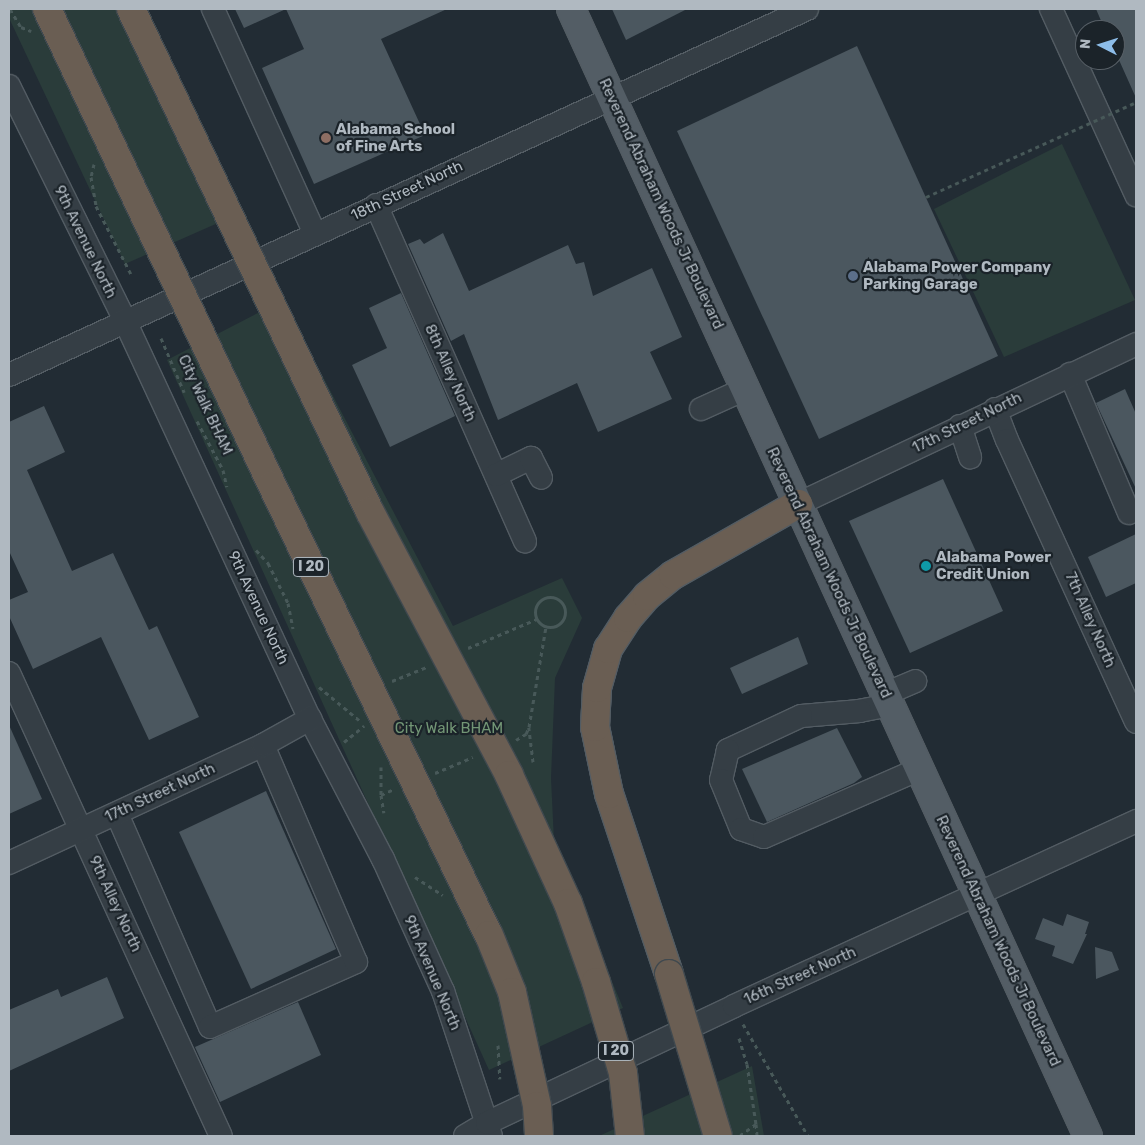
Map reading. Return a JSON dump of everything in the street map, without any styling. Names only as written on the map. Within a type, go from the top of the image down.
[{"type":"highway","name":"I 20","points":[[47,9],[272,484],[489,935],[512,992],[537,1106],[539,1136]]},
{"type":"highway","name":"I 20","points":[[130,9],[370,512],[509,775],[568,903],[596,982],[623,1073],[630,1136]]},
{"type":"highway","points":[[718,1136],[669,974],[609,794],[595,727],[597,688],[608,649],[628,618],[647,596],[686,567],[798,504]]},
{"type":"main road","name":"Reverend Abraham Woods Jr Boulevard","points":[[571,9],[1088,1136]]},
{"type":"street","points":[[213,9],[314,234]]},
{"type":"street","name":"18th Street North","points":[[9,375],[611,97],[807,9]]},
{"type":"street","points":[[1051,9],[1136,195]]},
{"type":"street","name":"9th Avenue North","points":[[9,86],[125,322],[310,720],[382,859],[443,991],[489,1129]]},
{"type":"street","name":"8th Alley North","points":[[376,206],[525,541]]},
{"type":"street","name":"17th Street North","points":[[798,504],[995,409],[1136,346]]},
{"type":"street","points":[[1070,374],[1129,513]]},
{"type":"street","points":[[702,408],[745,389]]},
{"type":"street","name":"7th Alley North","points":[[995,409],[1007,440],[1136,722]]},
{"type":"street","points":[[960,426],[970,457]]},
{"type":"street","points":[[496,475],[532,458],[541,478]]},
{"type":"street","name":"9th Alley North","points":[[9,673],[221,1136]]},
{"type":"street","points":[[915,681],[888,699],[860,711],[800,716],[728,750],[721,780],[741,830],[764,837],[920,770]]},
{"type":"street","name":"17th Street North","points":[[9,863],[117,814],[310,720]]},
{"type":"street","points":[[117,814],[210,1027],[356,962],[313,858],[262,745]]},
{"type":"street","name":"16th Street North","points":[[465,1136],[489,1129],[734,1006],[978,896],[1136,821]]},
{"type":"path","points":[[926,197],[1136,102]]},
{"type":"path","name":"City Walk BHAM","points":[[161,338],[187,402]]},
{"type":"path","name":"City Walk BHAM","points":[[196,419],[223,470],[227,488]]},
{"type":"path","points":[[255,549],[268,564],[288,603],[295,638]]},
{"type":"path","points":[[553,597],[562,602],[565,616],[560,624],[546,627],[536,617],[536,607],[542,599],[553,597]]},
{"type":"path","points":[[507,744],[526,734],[529,727],[546,627]]},
{"type":"path","points":[[317,686],[365,726],[369,733]]},
{"type":"path","points":[[343,743],[365,726]]},
{"type":"path","points":[[529,727],[533,762]]},
{"type":"path","points":[[426,776],[480,755]]},
{"type":"path","points":[[381,766],[381,795],[385,821]]},
{"type":"path","points":[[381,795],[399,787]]},
{"type":"path","points":[[412,876],[447,898]]},
{"type":"path","points":[[734,1006],[808,1136]]},
{"type":"path","points":[[739,1038],[747,1064],[757,1136]]},
{"type":"path","points":[[498,1043],[500,1079]]},
{"type":"path","points":[[737,1136],[756,1124]]},
{"type":"green space","points":[[9,9],[135,9],[236,215],[125,264],[9,18]]},
{"type":"green space","points":[[1062,144],[1135,300],[1004,357],[934,209]]},
{"type":"green space","name":"City Walk BHAM","points":[[283,300],[453,626],[562,578],[582,618],[555,678],[551,778],[554,841],[623,1008],[489,1070],[167,360]]},
{"type":"green space","points":[[752,1066],[764,1136],[599,1136]]},
{"type":"building","points":[[235,9],[286,9],[244,28]]},
{"type":"building","points":[[286,9],[447,9],[381,39],[425,135],[314,184],[262,68],[304,49]]},
{"type":"building","points":[[612,9],[687,9],[626,40]]},
{"type":"building","points":[[1096,9],[1136,9],[1136,98],[1123,70],[1125,70],[1125,20],[1101,20]]},
{"type":"building","name":"Alabama Power Company Parking Garage","points":[[857,46],[998,356],[819,439],[677,131]]},
{"type":"building","points":[[443,233],[469,291],[568,245],[576,264],[584,262],[593,296],[652,268],[682,337],[650,352],[672,399],[598,432],[577,383],[498,420],[464,334],[451,341],[408,244],[420,239],[424,244]]},
{"type":"building","points":[[401,293],[455,416],[390,447],[352,365],[387,348],[369,308]]},
{"type":"building","points":[[1125,389],[1136,414],[1136,489],[1096,403]]},
{"type":"building","points":[[44,406],[65,452],[27,470],[72,571],[113,553],[149,630],[157,626],[199,717],[149,740],[101,637],[33,669],[9,616],[9,600],[28,592],[9,551],[9,422]]},
{"type":"building","name":"Alabama Power Credit Union","points":[[943,479],[1003,611],[910,653],[849,521]]},
{"type":"building","points":[[1136,534],[1136,583],[1106,597],[1088,557]]},
{"type":"building","points":[[798,637],[808,664],[742,694],[730,668]]},
{"type":"building","points":[[9,725],[42,799],[9,814]]},
{"type":"building","points":[[837,728],[862,777],[854,783],[767,822],[742,769]]},
{"type":"building","points":[[266,791],[336,949],[251,989],[179,832]]},
{"type":"building","points":[[1067,914],[1089,922],[1085,934],[1087,934],[1073,964],[1052,956],[1055,946],[1035,939],[1043,918],[1063,926]]},
{"type":"building","points":[[1095,947],[1112,952],[1119,970],[1096,979]]},
{"type":"building","points":[[107,977],[124,1018],[9,1071],[9,1010],[58,989],[61,997]]},
{"type":"building","points":[[298,1002],[321,1055],[220,1102],[195,1047]]},
{"type":"place","name":"Alabama School of Fine Arts","points":[[326,138]]},
{"type":"place","name":"Alabama Power Company Parking Garage","points":[[853,276]]},
{"type":"place","name":"Alabama Power Credit Union","points":[[926,566]]}]
